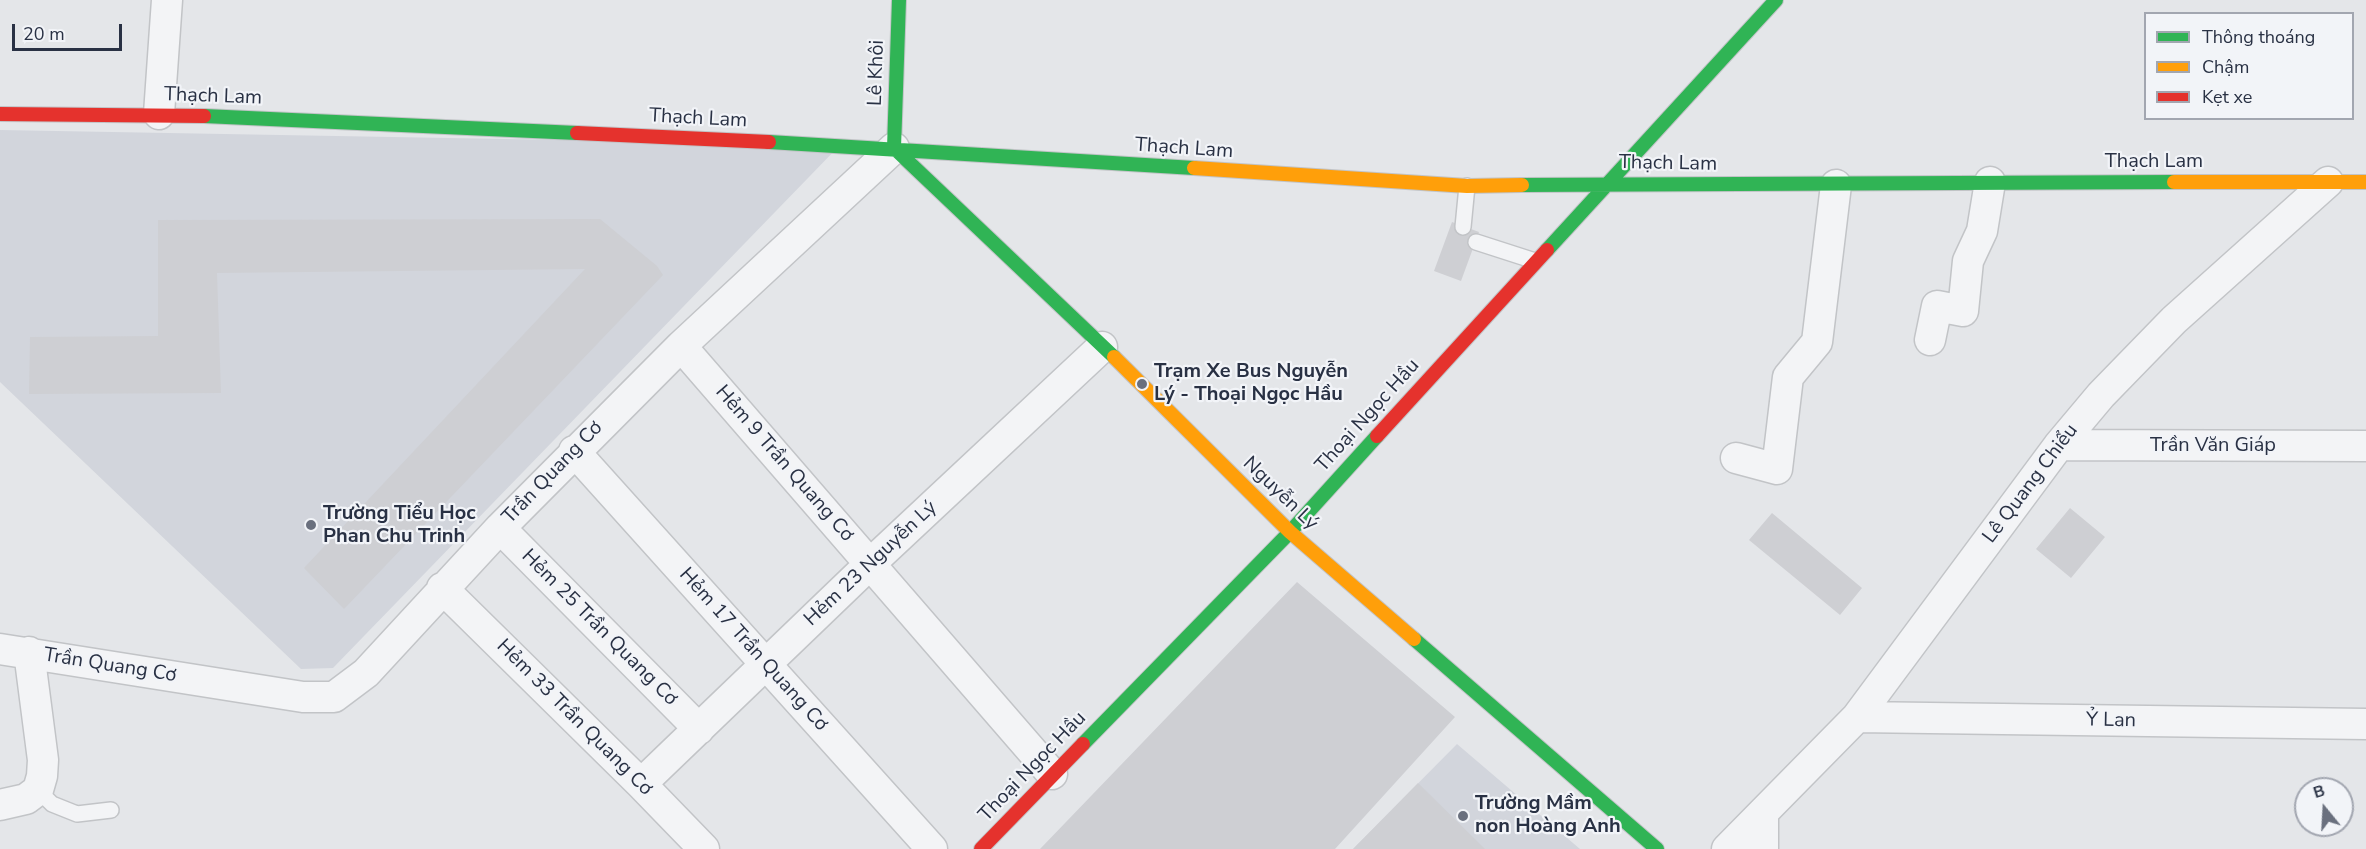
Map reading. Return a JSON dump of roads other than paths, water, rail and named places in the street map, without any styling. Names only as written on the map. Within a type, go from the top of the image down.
[{"type":"street","points":[[159,114],[168,0]]},
{"type":"street","name":"Lê Khôi","points":[[894,148],[899,0]]},
{"type":"street","name":"Thoại Ngọc Hầu","points":[[981,849],[1290,532],[1766,5]]},
{"type":"street","name":"Thạch Lam","points":[[0,114],[159,114],[894,148],[1467,186],[1606,183],[1672,185],[2366,182]]},
{"type":"street","points":[[1645,141],[1642,156],[1644,165],[1653,179],[1672,185]]},
{"type":"street","name":"Trần Quang Cơ","points":[[0,649],[303,697],[334,697],[366,674],[442,588],[574,451],[681,345],[894,148]]},
{"type":"street","name":"Nguyễn Lý","points":[[894,148],[1102,347],[1290,532],[1657,849]]},
{"type":"street","points":[[1930,340],[1937,306],[1964,311],[1968,261],[1982,231],[1990,182]]},
{"type":"street","name":"Lê Quang Chiểu","points":[[1727,849],[1857,717],[2060,445],[2101,395],[2174,320],[2328,182]]},
{"type":"street","points":[[1736,458],[1777,469],[1788,377],[1817,342],[1836,184]]},
{"type":"street","name":"Hẻm 9 Trần Quang Cơ","points":[[681,345],[1052,774]]},
{"type":"street","name":"Hẻm 23 Nguyễn Lý","points":[[641,783],[1102,347]]},
{"type":"street","name":"Trần Văn Giáp","points":[[2060,445],[2366,446]]},
{"type":"street","name":"Hẻm 17 Trần Quang Cơ","points":[[574,451],[932,849]]},
{"type":"street","points":[[1314,504],[1312,536],[1320,557]]},
{"type":"street","name":"Hẻm 25 Trần Quang Cơ","points":[[500,528],[699,729]]},
{"type":"street","name":"Hẻm 33 Trần Quang Cơ","points":[[442,588],[641,783],[702,848]]},
{"type":"street","points":[[0,805],[26,799],[38,789],[43,760],[29,652]]},
{"type":"street","name":"Ỷ Lan","points":[[1857,717],[2366,724]]},
{"type":"street","points":[[1763,813],[1763,849]]},
{"type":"lane","points":[[1463,227],[1467,186]]},
{"type":"lane","points":[[1476,242],[1535,261]]},
{"type":"lane","points":[[38,789],[52,804],[77,814],[111,810]]},
{"type":"place","name":"Trạm Xe Bus Nguyễn Lý - Thoại Ngọc Hầu","points":[[1142,384]]},
{"type":"place","name":"Trường Tiểu Học Phan Chu Trinh","points":[[311,525]]},
{"type":"place","name":"Trường Mầm non Hoàng Anh","points":[[1463,816]]}]
